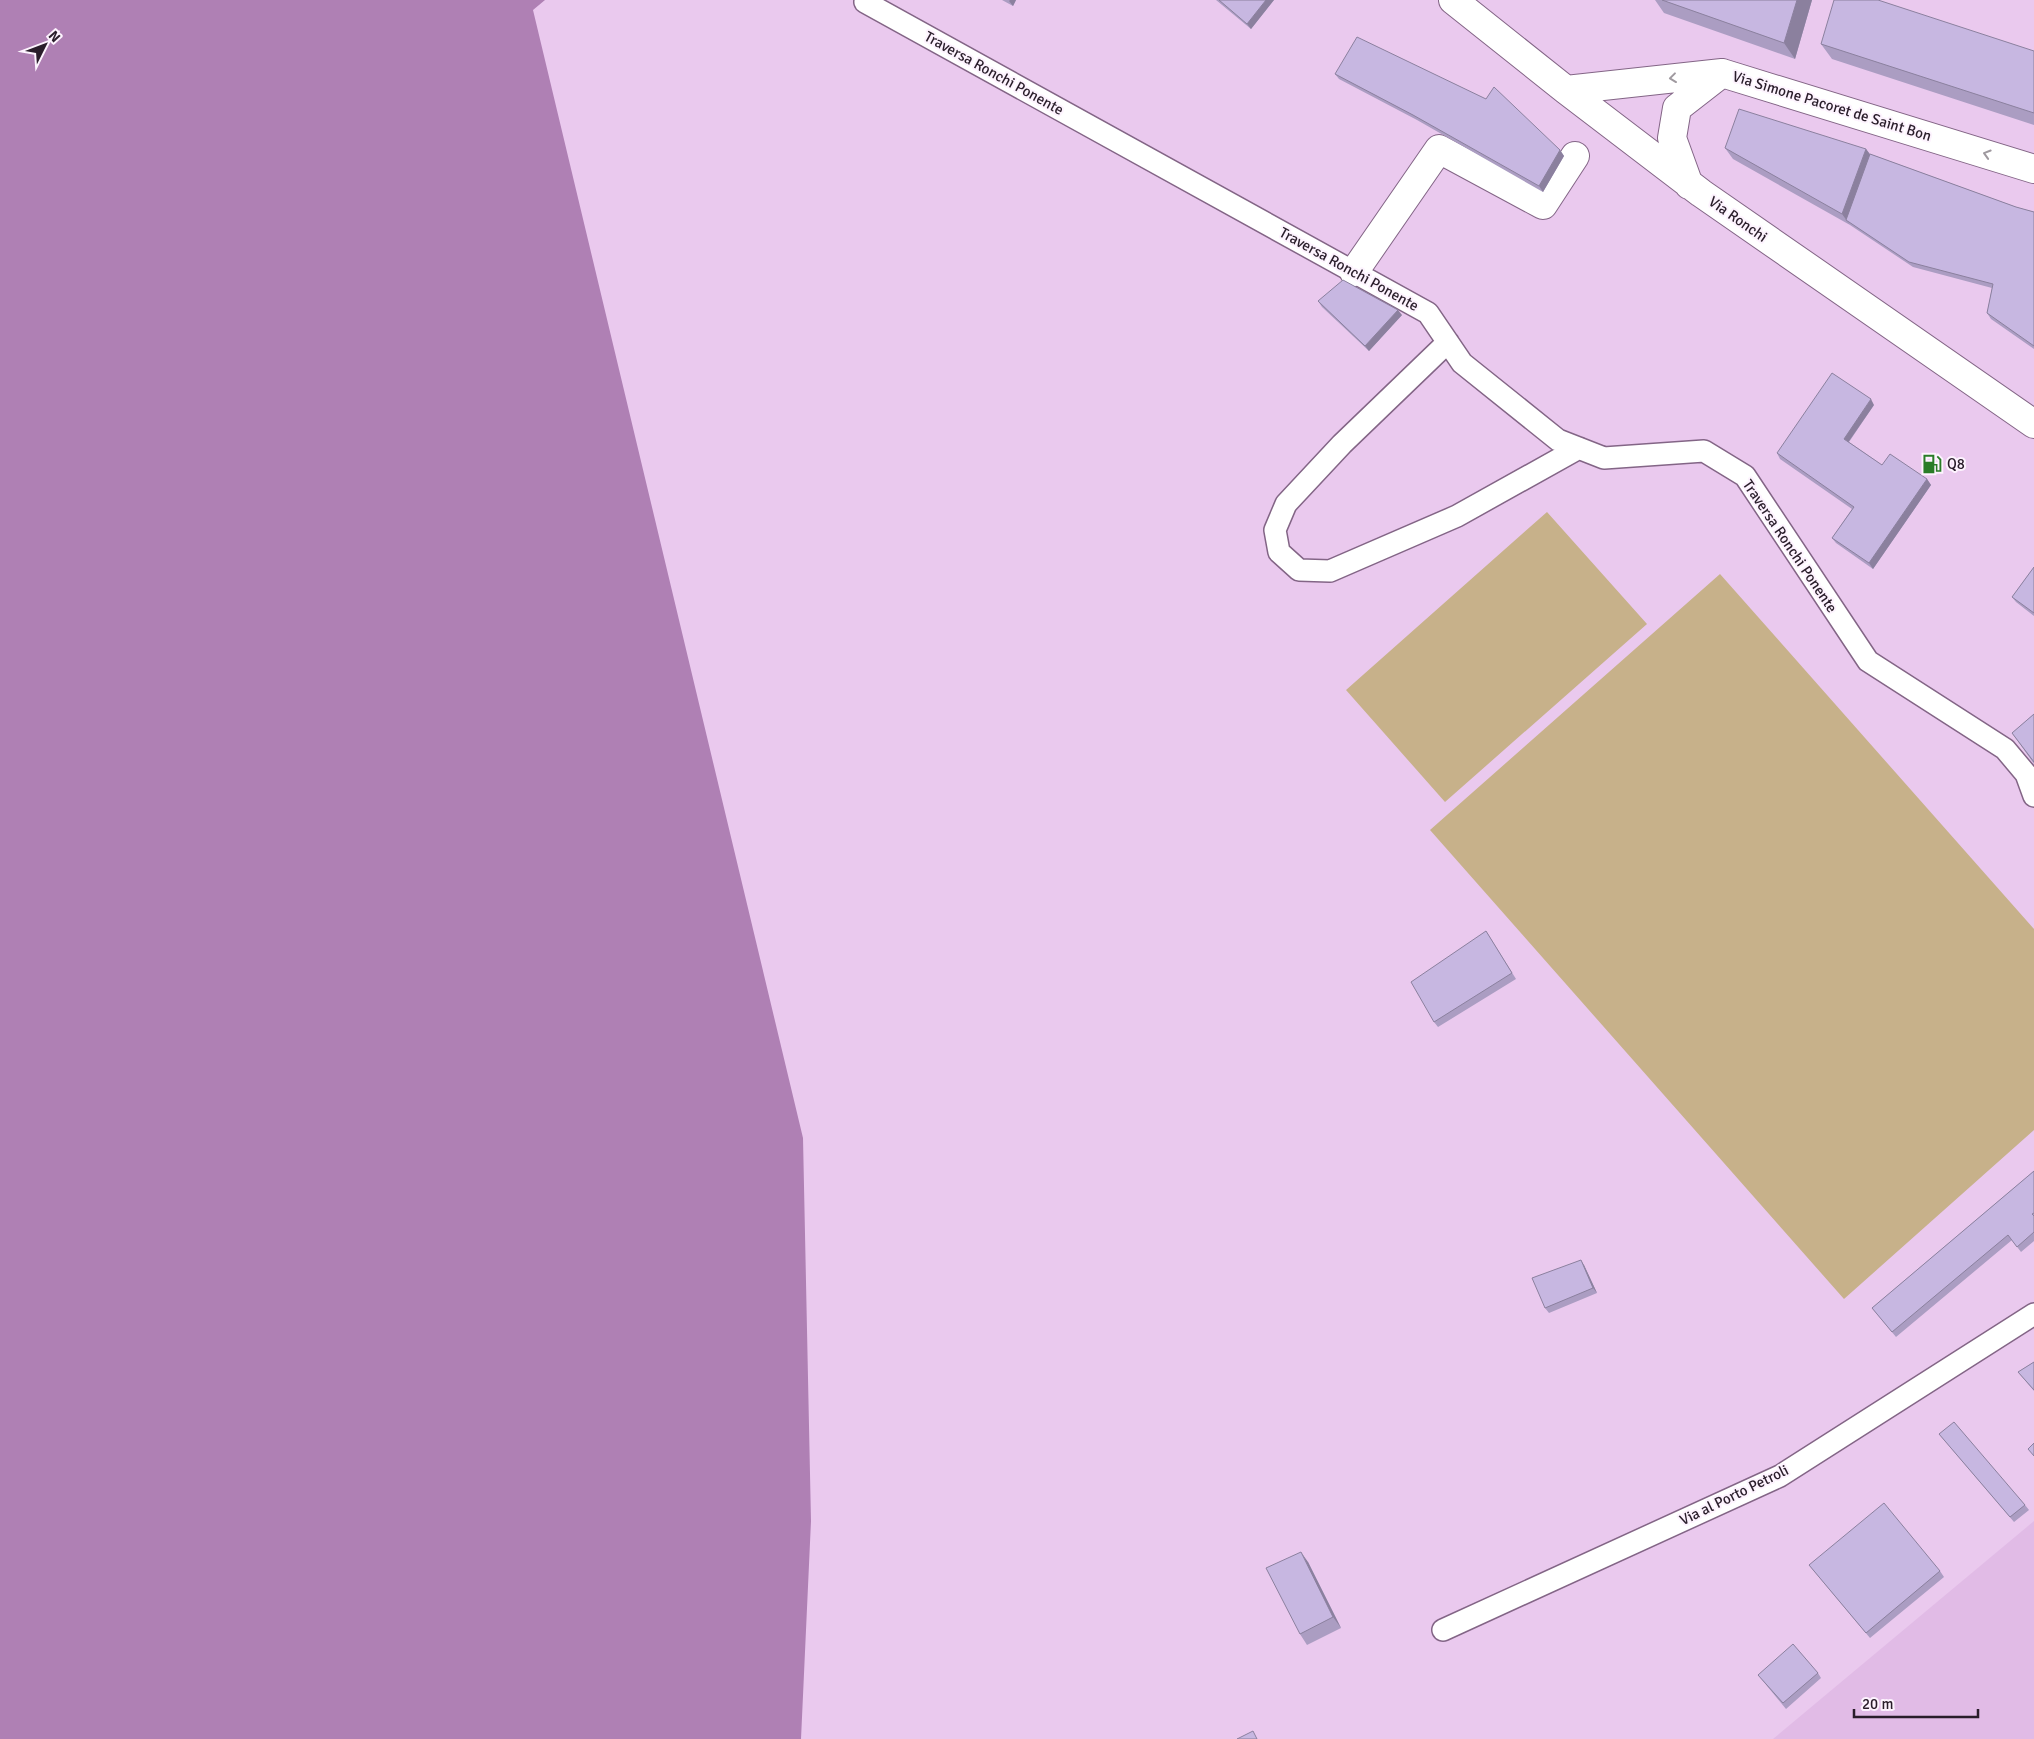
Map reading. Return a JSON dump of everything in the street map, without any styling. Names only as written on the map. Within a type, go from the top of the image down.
[{"type":"main road","name":"Via Ronchi","points":[[1453,0],[1690,185],[2034,424]]},
{"type":"main road","name":"Via Simone Pacoret de Saint Bon","points":[[1566,90],[1722,72],[2034,169]]},
{"type":"main road","points":[[1690,185],[1672,138],[1677,108],[1722,72]]},
{"type":"main road","points":[[1354,272],[1439,149],[1543,205],[1575,156]]},
{"type":"lane","name":"Traversa Ronchi Ponente","points":[[865,2],[1428,313],[1462,363],[1558,440],[1604,458],[1704,451],[1745,476],[1868,661],[2005,749],[2026,774],[2034,796]]},
{"type":"lane","points":[[1448,342],[1342,444],[1286,504],[1274,530],[1279,552],[1300,570],[1330,571],[1448,520],[1579,448]]},
{"type":"lane","name":"Via al Porto Petroli","points":[[1443,1630],[1780,1476],[2034,1314]]},
{"type":"shaded area","points":[[0,0],[545,0],[533,10],[803,1138],[811,1521],[801,1739],[0,1739]]},
{"type":"shaded area","points":[[1547,512],[1647,624],[1445,802],[1346,690]]},
{"type":"shaded area","points":[[1720,574],[2034,929],[2034,1130],[1844,1299],[1430,830]]},
{"type":"shaded area","points":[[2034,1521],[2034,1739],[1773,1739]]},
{"type":"building","points":[[1219,0],[1266,0],[1247,24]]},
{"type":"building","points":[[1662,0],[1797,0],[1784,43]]},
{"type":"building","points":[[1834,0],[1878,0],[2034,51],[2034,113],[1821,44]]},
{"type":"building","points":[[1357,37],[1486,99],[1494,87],[1560,150],[1539,186],[1413,115],[1335,74]]},
{"type":"building","points":[[1739,109],[1866,149],[1842,214],[1725,148]]},
{"type":"building","points":[[1870,154],[2034,212],[2034,346],[1987,313],[1993,284],[1909,262],[1846,220]]},
{"type":"building","points":[[1343,280],[1398,310],[1365,346],[1318,301]]},
{"type":"building","points":[[1832,373],[1871,399],[1844,439],[1882,465],[1890,454],[1927,479],[1869,563],[1832,538],[1854,507],[1777,453]]},
{"type":"building","points":[[2034,567],[2034,613],[2012,597]]},
{"type":"building","points":[[2034,714],[2034,762],[2012,733]]},
{"type":"building","points":[[1486,931],[1512,973],[1434,1022],[1411,982]]},
{"type":"building","points":[[2034,1171],[2034,1213],[2032,1214],[2034,1216],[2034,1232],[2017,1247],[2008,1235],[1892,1332],[1872,1308]]},
{"type":"building","points":[[1581,1260],[1593,1288],[1545,1308],[1532,1278]]},
{"type":"building","points":[[2034,1362],[2034,1390],[2018,1372]]},
{"type":"building","points":[[1954,1422],[2025,1505],[2010,1517],[1939,1434]]},
{"type":"building","points":[[2034,1443],[2034,1456],[2028,1449]]},
{"type":"building","points":[[1884,1503],[1940,1571],[1866,1633],[1809,1565]]},
{"type":"building","points":[[1301,1552],[1333,1617],[1300,1634],[1266,1568]]},
{"type":"building","points":[[1793,1644],[1818,1673],[1783,1703],[1758,1675]]},
{"type":"building","points":[[1253,1731],[1257,1739],[1237,1739]]},
{"type":"place","name":"Q8","points":[[1932,464]]}]
